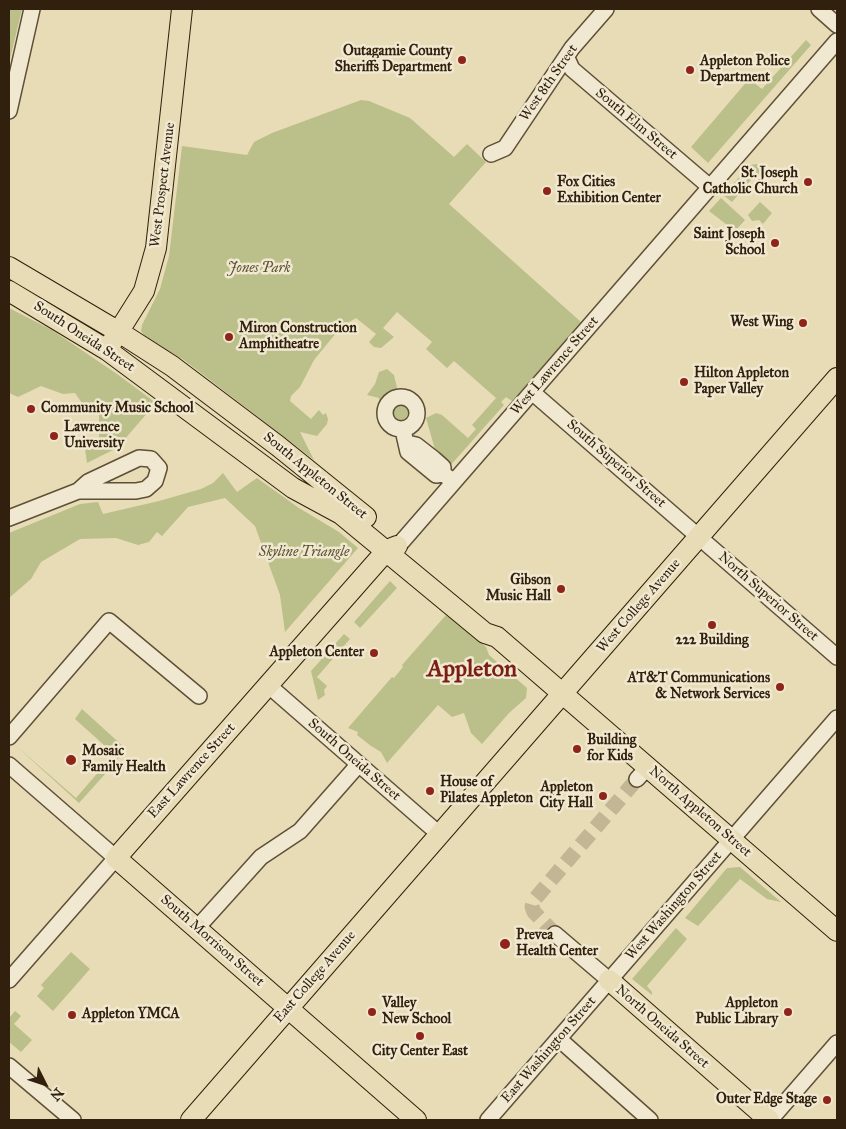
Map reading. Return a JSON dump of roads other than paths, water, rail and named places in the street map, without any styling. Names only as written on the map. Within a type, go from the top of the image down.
[{"type":"main road","name":"West Prospect Avenue","points":[[107,350],[144,291],[156,248],[182,9]]},
{"type":"main road","points":[[179,50],[193,23],[194,9]]},
{"type":"main road","name":"South Oneida Street","points":[[9,267],[119,332]]},
{"type":"main road","name":"South Oneida Street","points":[[9,291],[107,350],[158,386]]},
{"type":"main road","name":"South Appleton Street","points":[[119,332],[172,366],[278,446],[393,548],[485,634],[497,637],[562,693]]},
{"type":"main road","name":"West College Avenue","points":[[439,834],[837,378]]},
{"type":"main road","name":"South Appleton Street","points":[[158,386],[292,488],[341,514],[393,548]]},
{"type":"main road","name":"West Lawrence Street","points":[[268,685],[393,548]]},
{"type":"main road","name":"East Lawrence Street","points":[[116,858],[268,685]]},
{"type":"main road","name":"North Appleton Street","points":[[562,693],[642,773],[732,840],[837,931]]},
{"type":"main road","name":"East College Avenue","points":[[191,1120],[439,834]]},
{"type":"main road","name":"South Morrison Street","points":[[116,858],[416,1120]]},
{"type":"main road","name":"North Oneida Street","points":[[609,980],[770,1120]]},
{"type":"street","points":[[9,111],[32,9]]},
{"type":"street","name":"West 8th Street","points":[[491,154],[505,148],[572,48],[606,9]]},
{"type":"street","points":[[819,9],[837,25]]},
{"type":"street","name":"West Lawrence Street","points":[[393,548],[448,478],[532,392],[837,41]]},
{"type":"street","name":"South Elm Street","points":[[567,58],[572,69],[710,187]]},
{"type":"street","name":"South Superior Street","points":[[532,392],[699,537]]},
{"type":"street","points":[[405,436],[408,452],[436,476],[448,478]]},
{"type":"street","points":[[9,518],[78,491]]},
{"type":"street","name":"North Superior Street","points":[[699,537],[837,656]]},
{"type":"street","points":[[9,737],[108,621],[199,696]]},
{"type":"street","name":"South Oneida Street","points":[[268,685],[439,834]]},
{"type":"street","name":"West Washington Street","points":[[609,980],[837,718]]},
{"type":"street","points":[[197,928],[261,857],[300,831],[359,764]]},
{"type":"street","points":[[9,765],[116,858]]},
{"type":"street","name":"East Lawrence Street","points":[[9,980],[116,858]]},
{"type":"street","name":"North Oneida Street","points":[[555,934],[609,980]]},
{"type":"street","name":"East Washington Street","points":[[488,1120],[609,980]]},
{"type":"street","points":[[559,1039],[650,1120]]},
{"type":"street","points":[[770,1120],[837,1043]]},
{"type":"street","points":[[9,1066],[73,1120]]},
{"type":"tunnel","points":[[555,934],[534,912],[532,907],[534,900],[637,779]]},
{"type":"place","name":"Outagamie County Sheriffs Department","points":[[462,60]]},
{"type":"place","name":"Appleton Police Department","points":[[690,70]]},
{"type":"place","name":"St. Joseph Catholic Church","points":[[808,182]]},
{"type":"place","name":"Fox Cities Exhibition Center","points":[[547,191]]},
{"type":"place","name":"Saint Joseph School","points":[[775,243]]},
{"type":"place","name":"West Wing","points":[[803,323]]},
{"type":"place","name":"Miron Construction Amphitheatre","points":[[229,337]]},
{"type":"place","name":"Hilton Appleton Paper Valley","points":[[684,382]]},
{"type":"place","name":"Community Music School","points":[[31,409]]},
{"type":"place","name":"Lawrence University","points":[[54,436]]},
{"type":"place","name":"Gibson Music Hall","points":[[561,589]]},
{"type":"place","name":"222 Building","points":[[712,625]]},
{"type":"place","name":"Appleton Center","points":[[374,653]]},
{"type":"place","name":"AT&T Communications & Network Services","points":[[780,687]]},
{"type":"place","name":"Building for Kids","points":[[577,749]]},
{"type":"place","name":"Mosaic Family Health","points":[[71,760]]},
{"type":"place","name":"House of Pilates Appleton","points":[[430,791]]},
{"type":"place","name":"Appleton City Hall","points":[[603,796]]},
{"type":"place","name":"Prevea Health Center","points":[[505,944]]},
{"type":"place","name":"Valley New School","points":[[372,1012]]},
{"type":"place","name":"Appleton Public Library","points":[[788,1012]]},
{"type":"place","name":"Appleton YMCA","points":[[72,1015]]},
{"type":"place","name":"City Center East","points":[[420,1036]]},
{"type":"place","name":"Outer Edge Stage","points":[[827,1100]]},
{"type":"district","name":"Appleton","points":[[472,670]]},
{"type":"park label","name":"Jones Park","points":[[259,269]]},
{"type":"park label","name":"Skyline Triangle","points":[[304,553]]}]
